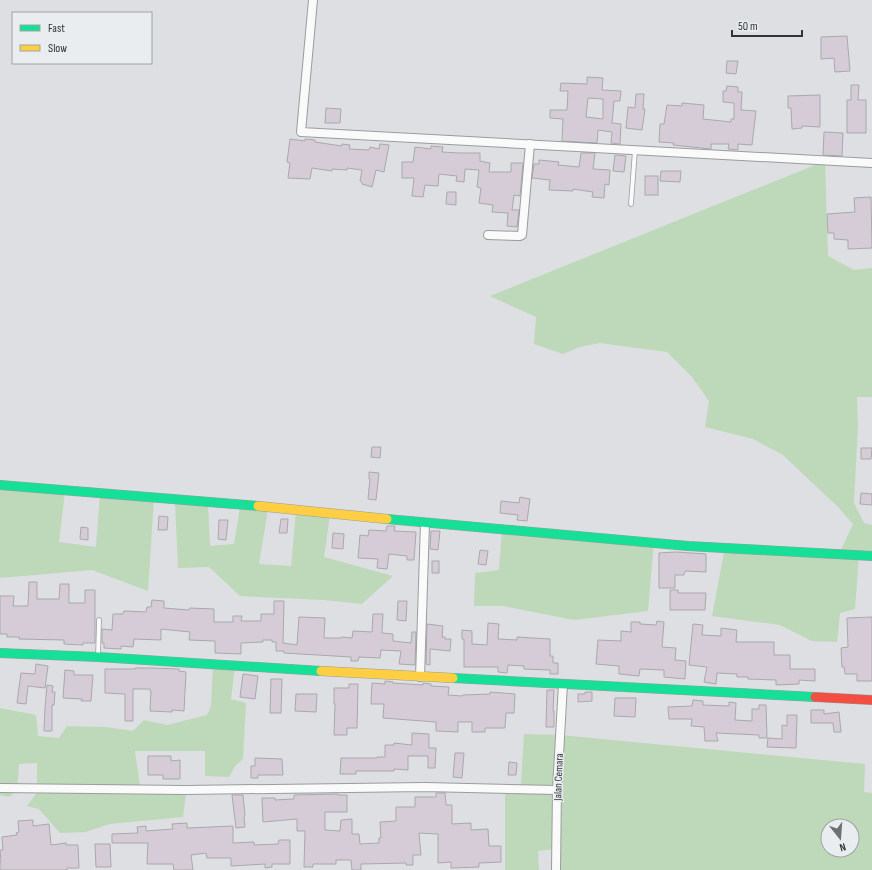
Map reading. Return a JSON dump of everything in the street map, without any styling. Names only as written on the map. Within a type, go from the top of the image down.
[{"type":"street","points":[[313,0],[301,132],[872,163]]},
{"type":"street","points":[[488,235],[522,235],[530,144]]},
{"type":"street","points":[[0,485],[91,491],[425,523],[689,546],[872,556]]},
{"type":"street","points":[[420,677],[425,523]]},
{"type":"street","points":[[0,653],[98,657],[420,677],[872,700]]},
{"type":"street","name":"Jalan Cemara","points":[[556,870],[557,790],[563,684]]},
{"type":"street","points":[[0,788],[185,790],[425,787],[557,790]]},
{"type":"lane","points":[[631,204],[635,150]]},
{"type":"lane","points":[[98,657],[99,620]]},
{"type":"green space","points":[[825,161],[828,256],[854,270],[872,268],[872,397],[857,397],[858,425],[854,503],[864,523],[872,525],[872,555],[859,555],[855,609],[840,613],[837,642],[812,641],[780,625],[712,616],[725,547],[840,552],[853,524],[838,507],[783,455],[753,439],[705,427],[709,401],[692,377],[667,352],[600,343],[580,347],[563,354],[534,344],[536,317],[490,296]]},
{"type":"green space","points":[[0,485],[65,491],[59,542],[96,547],[100,494],[154,499],[148,591],[92,570],[0,578]]},
{"type":"green space","points":[[175,501],[208,503],[210,546],[234,544],[240,507],[268,509],[259,564],[291,566],[296,511],[330,515],[324,557],[393,576],[362,604],[324,600],[240,596],[209,567],[178,568]]},
{"type":"green space","points":[[502,530],[654,542],[648,611],[574,620],[503,606],[474,606],[475,573],[499,570]]},
{"type":"green space","points":[[213,665],[235,666],[231,699],[246,703],[243,759],[235,766],[229,777],[205,776],[205,751],[135,751],[141,793],[186,794],[183,817],[110,824],[86,832],[60,833],[39,809],[27,806],[37,793],[37,763],[19,764],[17,792],[8,797],[0,795],[0,708],[36,715],[38,736],[59,738],[67,726],[106,727],[133,731],[144,720],[167,725],[207,715],[211,706]]},
{"type":"green space","points":[[524,734],[560,735],[865,764],[864,792],[872,793],[872,870],[560,870],[562,786],[521,785]]},
{"type":"green space","points":[[505,786],[558,788],[557,849],[538,851],[539,870],[505,870]]},
{"type":"building","points":[[847,36],[850,71],[835,72],[834,58],[821,59],[821,37]]},
{"type":"building","points":[[727,61],[738,61],[736,74],[726,73]]},
{"type":"building","points":[[587,77],[603,78],[602,90],[621,91],[620,101],[614,101],[612,123],[621,124],[620,144],[611,143],[612,132],[598,130],[597,143],[562,141],[563,119],[550,118],[550,110],[567,110],[568,91],[560,91],[561,83],[587,84]],"holes":[[[588,98],[603,99],[603,119],[586,117]]]},
{"type":"building","points":[[851,85],[859,85],[858,100],[866,100],[866,133],[847,133],[847,100],[851,100]]},
{"type":"building","points":[[727,86],[738,87],[738,92],[742,92],[741,110],[756,111],[752,145],[738,144],[738,150],[728,149],[729,144],[711,144],[711,149],[659,142],[660,124],[664,124],[667,105],[682,106],[682,103],[704,105],[703,119],[731,122],[731,119],[734,119],[734,103],[723,102],[723,91],[726,91]]},
{"type":"building","points":[[636,94],[644,94],[643,109],[645,109],[642,130],[626,128],[628,107],[635,108]]},
{"type":"building","points":[[820,95],[820,127],[802,126],[802,128],[792,129],[791,108],[788,108],[788,96]]},
{"type":"building","points":[[326,108],[341,109],[340,123],[325,123]]},
{"type":"building","points":[[824,132],[843,133],[842,156],[823,155]]},
{"type":"building","points":[[290,139],[305,141],[305,139],[315,140],[315,142],[342,146],[342,144],[350,145],[349,149],[369,150],[370,147],[379,149],[380,144],[389,145],[384,172],[376,170],[372,187],[362,184],[360,181],[362,170],[347,168],[347,170],[332,169],[332,171],[312,168],[310,179],[288,178],[290,163],[287,162]]},
{"type":"building","points":[[431,146],[443,147],[442,152],[480,153],[480,161],[490,163],[489,172],[511,172],[511,163],[523,163],[520,196],[514,195],[512,210],[519,210],[517,227],[507,226],[508,213],[492,212],[493,205],[479,203],[481,188],[477,187],[479,170],[465,169],[464,182],[456,181],[457,176],[439,174],[438,186],[425,185],[423,197],[412,196],[414,178],[402,178],[402,162],[413,162],[415,147],[431,149]]},
{"type":"building","points":[[581,153],[595,153],[593,169],[610,170],[609,185],[605,184],[604,198],[592,197],[593,192],[573,189],[573,191],[549,190],[550,180],[532,178],[534,164],[539,164],[539,160],[559,162],[558,165],[579,167]]},
{"type":"building","points":[[615,155],[626,156],[624,172],[613,171]]},
{"type":"building","points":[[661,171],[681,171],[680,182],[660,181]]},
{"type":"building","points":[[645,176],[658,176],[658,195],[645,195]]},
{"type":"building","points":[[447,192],[456,192],[456,205],[446,204]]},
{"type":"building","points":[[871,197],[872,248],[848,249],[848,240],[834,239],[834,233],[828,233],[827,214],[855,212],[854,198]]},
{"type":"building","points":[[372,447],[381,447],[380,458],[371,457]]},
{"type":"building","points":[[861,448],[872,448],[871,459],[861,459]]},
{"type":"building","points":[[369,472],[379,473],[376,500],[368,499],[370,479]]},
{"type":"building","points":[[861,493],[872,494],[872,505],[860,504]]},
{"type":"building","points":[[520,497],[530,499],[527,521],[517,520],[518,515],[500,513],[501,501],[519,503]]},
{"type":"building","points":[[159,516],[168,517],[167,530],[158,530]]},
{"type":"building","points":[[281,519],[288,519],[287,533],[279,533]]},
{"type":"building","points":[[219,520],[228,520],[226,540],[218,539]]},
{"type":"building","points":[[387,526],[395,526],[394,531],[416,532],[414,560],[407,560],[407,556],[389,554],[387,569],[377,568],[378,559],[358,558],[360,535],[368,536],[369,530],[386,531]]},
{"type":"building","points":[[81,527],[88,528],[88,540],[80,539]]},
{"type":"building","points":[[431,531],[440,531],[438,550],[430,549]]},
{"type":"building","points":[[333,533],[344,534],[343,549],[332,548]]},
{"type":"building","points":[[480,550],[488,551],[486,565],[478,564]]},
{"type":"building","points":[[676,552],[706,554],[706,572],[685,571],[684,575],[675,575],[675,588],[659,588],[659,553]]},
{"type":"building","points":[[432,561],[439,561],[439,573],[432,573]]},
{"type":"building","points":[[29,582],[37,582],[37,599],[59,599],[60,584],[69,584],[69,603],[85,603],[85,590],[95,590],[95,643],[83,643],[83,645],[64,644],[64,640],[19,639],[19,637],[7,637],[7,634],[0,634],[0,596],[14,596],[13,606],[28,606]]},
{"type":"building","points":[[670,590],[678,590],[678,593],[706,593],[705,610],[670,610]]},
{"type":"building","points":[[152,600],[164,601],[164,608],[189,610],[190,608],[214,609],[214,622],[233,622],[233,616],[242,616],[241,621],[261,621],[261,614],[274,614],[274,601],[284,601],[283,643],[297,645],[299,617],[325,618],[324,638],[352,638],[353,631],[372,632],[373,614],[383,614],[382,633],[393,634],[393,641],[411,643],[412,632],[416,632],[415,665],[399,664],[401,651],[381,650],[380,658],[359,657],[358,661],[351,661],[351,657],[284,653],[284,651],[276,651],[276,642],[272,642],[272,640],[241,643],[241,654],[215,653],[215,641],[189,640],[190,632],[161,629],[161,640],[134,639],[133,647],[121,646],[121,649],[104,648],[104,643],[102,643],[102,629],[112,630],[113,614],[123,614],[124,611],[146,612],[147,607],[151,607]]},
{"type":"building","points":[[398,601],[407,601],[406,621],[397,620]]},
{"type":"building","points":[[872,617],[872,681],[857,681],[857,674],[845,674],[844,667],[842,667],[841,648],[848,647],[847,618]]},
{"type":"building","points":[[657,621],[664,622],[662,647],[676,648],[675,660],[686,661],[685,679],[664,677],[664,670],[640,669],[639,676],[619,674],[619,666],[596,664],[598,640],[621,641],[621,631],[631,632],[631,622],[656,625]]},
{"type":"building","points":[[488,623],[499,624],[498,639],[517,640],[517,637],[550,639],[550,656],[553,656],[553,663],[558,663],[558,674],[550,674],[550,670],[524,669],[524,666],[508,665],[507,673],[498,672],[498,667],[464,667],[464,639],[462,639],[462,630],[472,631],[472,644],[487,645]]},
{"type":"building","points":[[427,624],[443,626],[442,637],[445,637],[445,639],[451,639],[450,651],[430,649],[430,665],[426,664]]},
{"type":"building","points":[[693,624],[703,625],[702,635],[721,636],[721,628],[737,630],[736,642],[774,642],[774,655],[790,655],[790,669],[815,669],[815,681],[799,680],[799,684],[776,685],[776,680],[748,679],[748,677],[737,677],[737,674],[717,673],[716,684],[704,682],[707,667],[689,665]]},
{"type":"building","points":[[36,664],[48,666],[45,688],[28,686],[26,704],[17,703],[21,673],[35,674]]},
{"type":"building","points":[[105,669],[179,669],[179,671],[186,672],[184,711],[150,711],[150,689],[133,689],[133,721],[125,721],[125,694],[105,693]]},
{"type":"building","points":[[65,670],[74,671],[74,675],[93,675],[91,701],[63,698]]},
{"type":"building","points":[[243,674],[258,676],[255,699],[240,697]]},
{"type":"building","points":[[271,679],[282,679],[281,713],[270,713]]},
{"type":"building","points":[[385,681],[393,682],[392,683],[423,685],[423,683],[431,684],[431,686],[449,687],[448,695],[462,696],[490,694],[490,692],[515,694],[514,713],[506,713],[505,728],[485,728],[485,732],[472,732],[472,722],[458,722],[458,732],[436,731],[436,722],[383,718],[384,704],[371,704],[372,683],[385,684]]},
{"type":"building","points":[[349,684],[358,684],[357,728],[347,728],[347,735],[334,735],[334,688],[349,688]]},
{"type":"building","points":[[47,685],[53,686],[52,692],[55,692],[54,705],[52,705],[52,731],[44,731]]},
{"type":"building","points":[[547,690],[554,690],[554,727],[546,727]]},
{"type":"building","points":[[585,692],[592,692],[592,701],[578,702],[578,694],[585,694]]},
{"type":"building","points":[[296,694],[317,694],[316,712],[295,711]]},
{"type":"building","points":[[615,698],[636,698],[635,717],[614,716]]},
{"type":"building","points":[[693,700],[703,701],[703,705],[729,706],[729,702],[736,703],[735,720],[752,721],[752,709],[759,709],[759,705],[766,705],[767,738],[759,738],[759,735],[716,733],[718,741],[705,741],[704,727],[691,726],[692,719],[669,719],[668,707],[692,706]]},
{"type":"building","points":[[811,710],[824,710],[824,714],[839,712],[841,732],[834,732],[833,723],[811,723]]},
{"type":"building","points":[[787,715],[797,715],[796,748],[767,747],[768,738],[782,739],[782,725],[787,726]]},
{"type":"building","points":[[412,733],[429,734],[429,748],[436,748],[435,768],[428,768],[428,756],[408,756],[408,770],[394,769],[394,771],[356,771],[356,774],[340,774],[341,758],[385,757],[385,745],[394,745],[394,743],[412,745]]},
{"type":"building","points":[[455,753],[464,753],[462,778],[453,777]]},
{"type":"building","points":[[148,756],[171,756],[171,761],[180,760],[180,779],[163,779],[163,775],[148,775]]},
{"type":"building","points":[[255,758],[282,759],[283,775],[258,775],[258,778],[251,778],[251,766],[255,766]]},
{"type":"building","points":[[509,762],[517,763],[516,775],[508,775]]},
{"type":"building","points":[[436,793],[445,793],[446,805],[452,805],[452,824],[471,823],[471,830],[488,829],[489,846],[501,846],[501,862],[479,863],[479,867],[451,868],[451,862],[438,863],[438,834],[419,833],[421,855],[413,855],[413,865],[406,865],[406,863],[361,864],[361,870],[352,870],[351,860],[336,860],[336,864],[313,864],[313,867],[304,867],[305,831],[297,831],[297,819],[263,822],[262,798],[275,798],[275,800],[294,799],[294,795],[347,795],[347,812],[325,812],[325,830],[340,831],[341,820],[352,819],[352,834],[359,834],[360,844],[379,843],[379,838],[381,838],[380,822],[396,821],[396,807],[415,807],[415,797],[436,797]]},
{"type":"building","points":[[232,795],[243,795],[245,827],[236,828]]},
{"type":"building","points":[[33,820],[33,826],[49,824],[51,845],[66,843],[66,845],[78,845],[79,868],[67,868],[67,870],[0,870],[0,850],[3,850],[2,837],[17,835],[16,833],[19,832],[18,821]]},
{"type":"building","points":[[187,823],[187,828],[233,826],[233,843],[254,842],[254,845],[278,844],[279,840],[290,840],[290,864],[272,864],[272,867],[265,868],[265,864],[231,866],[231,858],[207,858],[206,853],[191,855],[193,870],[174,870],[173,864],[147,864],[148,843],[112,843],[112,834],[138,833],[137,827],[146,826],[146,831],[173,829],[172,824]]},
{"type":"building","points":[[95,844],[110,844],[111,867],[96,867]]},
{"type":"traffic: fast","points":[[0,485],[258,506]]},
{"type":"traffic: fast","points":[[387,519],[688,546],[872,556]]},
{"type":"traffic: fast","points":[[0,653],[98,657],[321,671]]},
{"type":"traffic: fast","points":[[453,678],[815,697]]},
{"type":"traffic: slow","points":[[258,506],[387,519]]},
{"type":"traffic: slow","points":[[321,671],[453,678]]},
{"type":"traffic: jam","points":[[815,697],[872,700]]}]
